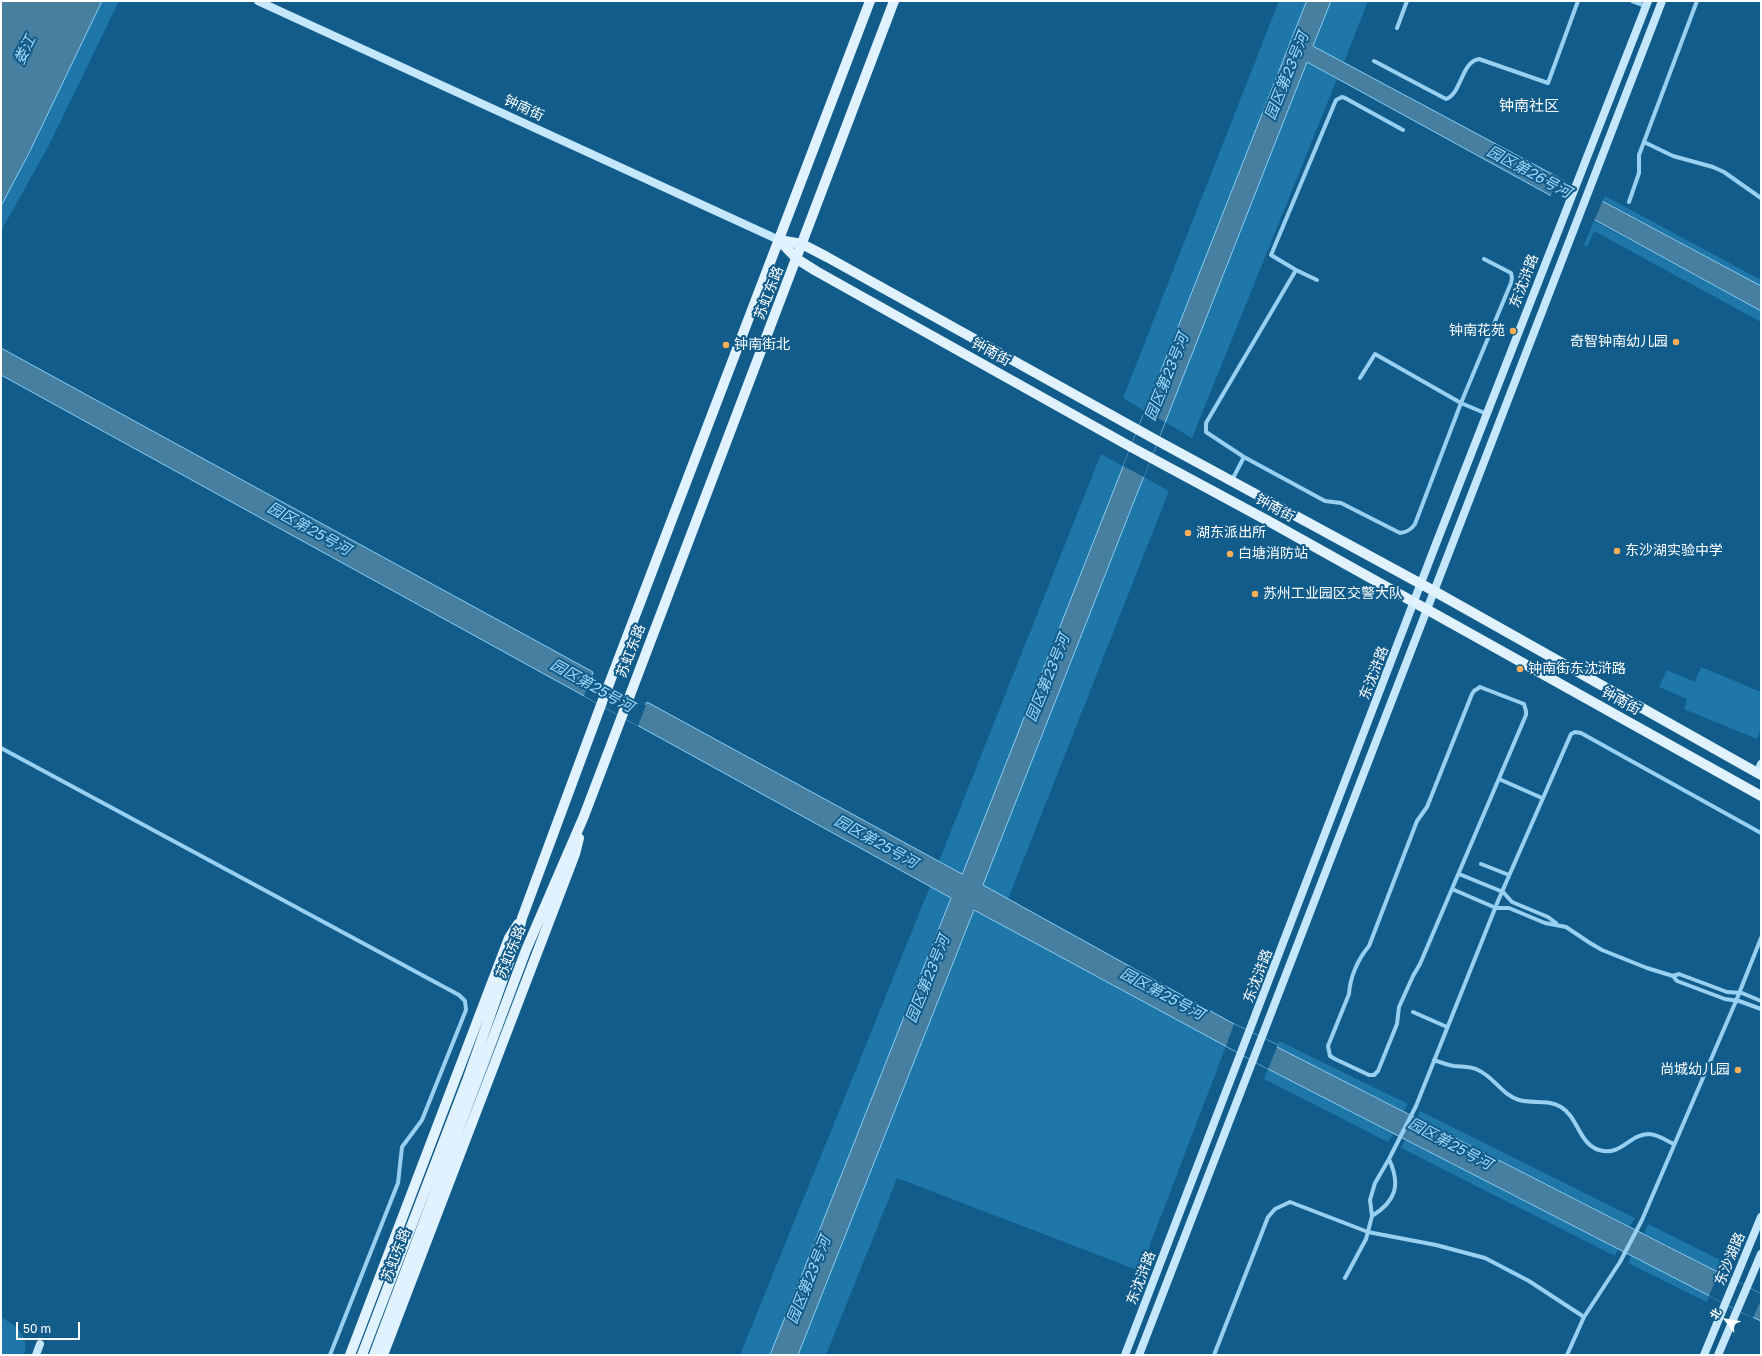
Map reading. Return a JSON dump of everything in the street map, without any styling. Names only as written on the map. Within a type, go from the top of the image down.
[{"type":"main road","name":"钟南街","points":[[258,1],[779,240],[802,244],[1760,771]]},
{"type":"main road","name":"苏虹东路","points":[[362,1355],[468,1078],[516,942],[522,918],[608,685],[870,1]]},
{"type":"main road","name":"苏虹东路","points":[[374,1355],[526,950],[584,816],[894,1]]},
{"type":"main road","name":"东沈浒路","points":[[1139,1355],[1263,1038],[1587,192],[1662,1]]},
{"type":"main road","name":"东沈浒路","points":[[1125,1355],[1567,206],[1647,4]]},
{"type":"main road","name":"钟南街","points":[[779,240],[797,259],[1131,447],[1272,523],[1761,796]]},
{"type":"main road","points":[[383,1355],[575,854],[584,816]]},
{"type":"main road","points":[[350,1355],[509,938],[522,918]]},
{"type":"main road","name":"东沙湖路","points":[[1704,1355],[1761,1217]]},
{"type":"main road","name":"东沙湖路","points":[[1718,1355],[1761,1254]]},
{"type":"main road","points":[[36,1355],[40,1344]]},
{"type":"street","points":[[1397,28],[1407,1]]},
{"type":"street","points":[[1374,61],[1446,99],[1452,95],[1471,62],[1479,59],[1548,84],[1578,1]]},
{"type":"street","points":[[1632,1],[1647,4]]},
{"type":"street","points":[[1629,202],[1639,173],[1638,160],[1644,142],[1697,1]]},
{"type":"street","points":[[1317,280],[1296,270],[1271,255],[1336,100],[1342,97],[1345,98],[1403,130]]},
{"type":"street","points":[[1644,142],[1673,156],[1713,167],[1724,172],[1761,198]]},
{"type":"street","points":[[1296,270],[1206,423],[1206,432],[1209,436],[1244,457],[1325,501],[1340,503],[1400,532],[1405,532],[1412,529],[1415,524],[1461,403],[1512,278],[1511,273],[1484,259]]},
{"type":"street","points":[[1360,378],[1375,354],[1461,403],[1487,414]]},
{"type":"street","points":[[1232,480],[1244,457]]},
{"type":"street","points":[[1480,687],[1518,700],[1526,707],[1526,715],[1459,874],[1420,964],[1399,1007],[1397,1024],[1378,1071],[1374,1075],[1369,1075],[1330,1056],[1328,1046],[1349,994],[1350,985],[1361,956],[1369,946],[1417,821],[1427,807],[1472,694],[1480,687]]},
{"type":"street","points":[[1345,1278],[1366,1239],[1372,1216],[1370,1200],[1372,1192],[1416,1106],[1502,892],[1568,738],[1575,732],[1581,733],[1761,833]]},
{"type":"street","points":[[1,748],[459,995],[465,1001],[466,1010],[422,1120],[402,1147],[398,1183],[330,1355]]},
{"type":"street","points":[[1498,779],[1542,798]]},
{"type":"street","points":[[1481,864],[1510,875]]},
{"type":"street","points":[[1459,874],[1502,892],[1512,902],[1548,917],[1558,925]]},
{"type":"street","points":[[1452,889],[1496,908],[1509,908],[1545,923],[1558,925],[1572,930],[1602,950],[1647,968],[1673,976],[1677,981],[1725,999],[1761,1009]]},
{"type":"street","points":[[1568,1355],[1584,1317],[1620,1262],[1642,1220],[1736,1001],[1761,938]]},
{"type":"street","points":[[1673,976],[1679,974],[1727,992],[1739,993],[1760,1000],[1755,1007]]},
{"type":"street","points":[[1413,1012],[1447,1027]]},
{"type":"street","points":[[1434,1060],[1446,1064],[1478,1069],[1488,1075],[1504,1092],[1519,1100],[1550,1103],[1559,1106],[1572,1117],[1585,1140],[1595,1148],[1601,1150],[1612,1150],[1623,1147],[1631,1139],[1640,1135],[1651,1134],[1674,1144]]},
{"type":"street","points":[[1372,1216],[1387,1205],[1397,1184],[1395,1172],[1389,1160]]},
{"type":"street","points":[[1214,1355],[1268,1217],[1275,1209],[1290,1202],[1368,1232],[1436,1245],[1485,1258],[1530,1281],[1584,1317]]},
{"type":"shaded area","points":[[102,1],[119,1],[48,147],[1,231],[1,206],[29,153]]},
{"type":"shaded area","points":[[1279,1],[1307,1],[1145,411],[1123,398]]},
{"type":"shaded area","points":[[1331,1],[1368,1],[1344,62],[1313,46]]},
{"type":"shaded area","points":[[1307,62],[1337,79],[1192,438],[1165,422]]},
{"type":"shaded area","points":[[1605,196],[1761,280],[1761,286],[1603,200]]},
{"type":"shaded area","points":[[1594,221],[1761,311],[1761,322],[1594,231],[1587,247],[1584,245]]},
{"type":"shaded area","points":[[1101,454],[1123,466],[962,874],[939,861]]},
{"type":"shaded area","points":[[1144,477],[1169,491],[1008,899],[983,885]]},
{"type":"shaded area","points":[[1701,667],[1761,692],[1761,728],[1757,739],[1684,709],[1687,699],[1659,687],[1667,670],[1695,682]]},
{"type":"shaded area","points":[[930,887],[951,898],[770,1355],[740,1355]]},
{"type":"shaded area","points":[[974,910],[1226,1046],[1140,1271],[897,1178],[826,1355],[798,1355]]},
{"type":"shaded area","points":[[1279,1041],[1408,1104],[1404,1111],[1277,1047]]},
{"type":"shaded area","points":[[1268,1069],[1393,1134],[1388,1142],[1264,1079]]},
{"type":"shaded area","points":[[1420,1111],[1635,1218],[1630,1226],[1417,1118]]},
{"type":"shaded area","points":[[1405,1140],[1618,1249],[1615,1256],[1401,1148]]},
{"type":"shaded area","points":[[1648,1224],[1724,1262],[1719,1272],[1644,1233]]},
{"type":"shaded area","points":[[1631,1256],[1709,1295],[1707,1302],[1628,1263]]},
{"type":"shaded area","points":[[1,1317],[20,1332],[25,1342],[26,1348],[24,1355],[1,1355]]},
{"type":"water","name":"娄江","points":[[1,1],[102,1],[29,153],[1,206]]},
{"type":"water","points":[[1307,1],[1331,1],[1313,46],[1761,286],[1761,311],[1307,62],[983,885],[1234,1024],[1278,1045],[1277,1047],[1761,1294],[1761,1321],[1268,1069],[974,910],[798,1355],[770,1355],[951,898],[1,375],[1,348],[593,672],[592,676],[641,703],[645,705],[647,702],[962,874]]},
{"type":"pier","points":[[1558,177],[1603,200],[1594,221],[1550,197]]},
{"type":"pier","points":[[1145,411],[1165,422],[1144,477],[1123,466]]},
{"type":"pier","points":[[592,675],[646,705],[638,726],[584,696]]},
{"type":"pier","points":[[1234,1024],[1278,1045],[1268,1069],[1226,1046]]},
{"type":"pier","points":[[1719,1272],[1761,1294],[1761,1300],[1753,1318],[1709,1296]]},
{"type":"place","name":"钟南花苑","points":[[1513,331]]},
{"type":"place","name":"奇智钟南幼儿园","points":[[1676,342]]},
{"type":"place","name":"钟南街北","points":[[726,345]]},
{"type":"place","name":"湖东派出所","points":[[1188,533]]},
{"type":"place","name":"东沙湖实验中学","points":[[1617,551]]},
{"type":"place","name":"白塘消防站","points":[[1230,554]]},
{"type":"place","name":"苏州工业园区交警大队","points":[[1255,594]]},
{"type":"place","name":"钟南街东沈浒路","points":[[1520,669]]},
{"type":"place","name":"尚城幼儿园","points":[[1738,1070]]},
{"type":"district","name":"钟南社区","points":[[1529,106]]},
{"type":"water label","name":"园区第23号河","points":[[1287,76]]},
{"type":"water label","name":"园区第26号河","points":[[1529,172]]},
{"type":"water label","name":"园区第23号河","points":[[1167,377]]},
{"type":"water label","name":"园区第25号河","points":[[309,529]]},
{"type":"water label","name":"园区第23号河","points":[[1048,678]]},
{"type":"water label","name":"园区第25号河","points":[[592,686]]},
{"type":"water label","name":"园区第25号河","points":[[876,842]]},
{"type":"water label","name":"园区第23号河","points":[[928,979]]},
{"type":"water label","name":"园区第25号河","points":[[1162,994]]},
{"type":"water label","name":"园区第25号河","points":[[1450,1144]]},
{"type":"water label","name":"园区第23号河","points":[[809,1280]]}]
